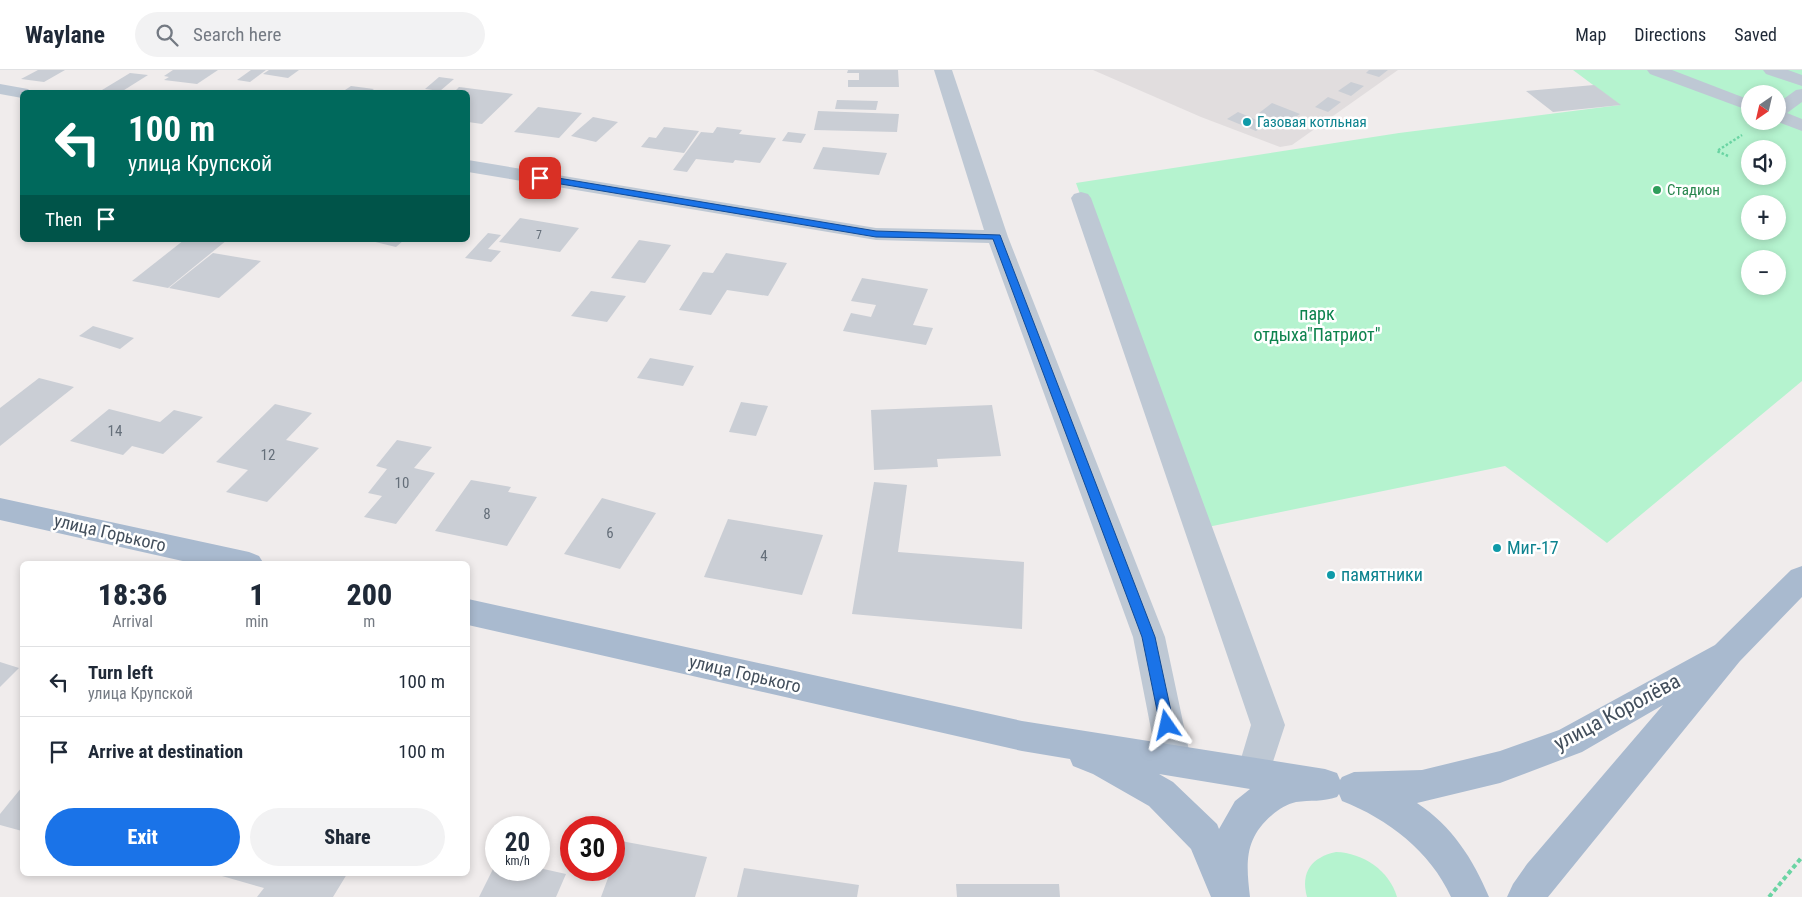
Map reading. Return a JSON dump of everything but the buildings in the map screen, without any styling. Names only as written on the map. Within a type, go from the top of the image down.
[{"type":"main road","name":"улица Горького","points":[[0,509],[235,561]]},
{"type":"main road","name":"улица Королёва","points":[[1526,897],[1540,877],[1729,651],[1802,578]]},
{"type":"main road","name":"улица Горького","points":[[470,612],[1022,736],[1339,787]]},
{"type":"main road","name":"улица Королёва","points":[[1339,787],[1422,786],[1500,767],[1570,740],[1729,651]]},
{"type":"main road","name":"улица Горького","points":[[1022,736],[1103,761],[1161,794],[1204,837],[1231,897]]},
{"type":"main road","points":[[1231,897],[1228,866],[1235,834],[1248,813],[1267,798],[1292,786],[1339,787],[1383,801],[1417,822],[1444,850],[1463,879],[1470,897]]},
{"type":"street","points":[[943,70],[997,237],[1149,637],[1174,760]]},
{"type":"street","points":[[1656,70],[1741,102]]},
{"type":"street","points":[[1772,70],[1802,81]]},
{"type":"street","points":[[1696,85],[1712,75]]},
{"type":"street","points":[[0,89],[20,93]]},
{"type":"street","points":[[1786,105],[1802,94]]},
{"type":"street","points":[[1786,119],[1802,125]]},
{"type":"street","points":[[470,166],[876,234],[997,237]]},
{"type":"street","points":[[1081,198],[1268,725],[1254,772]]},
{"type":"path","points":[[1728,156],[1717,151],[1748,131]]},
{"type":"path","points":[[1769,897],[1802,857]]},
{"type":"shaded area","points":[[1093,70],[1398,70],[1292,145],[1280,147],[1201,117]]},
{"type":"green space","name":"парк отдыха\"Патриот\"","points":[[1573,70],[1802,70],[1802,381],[1607,543],[1505,466],[1198,529],[1076,183],[1399,133],[1620,105]]},
{"type":"green space","points":[[1336,852],[1356,856],[1374,865],[1388,879],[1397,897],[1307,897],[1305,880],[1310,867],[1320,858]]},
{"type":"place","name":"Газовая котльная","points":[[1247,122]]},
{"type":"place","name":"Стадион","points":[[1657,190]]},
{"type":"place","name":"Миг-17","points":[[1497,548]]},
{"type":"place","name":"памятники","points":[[1331,575]]},
{"type":"route","points":[[540,178],[876,234],[997,237],[1149,637],[1167,725]]}]
